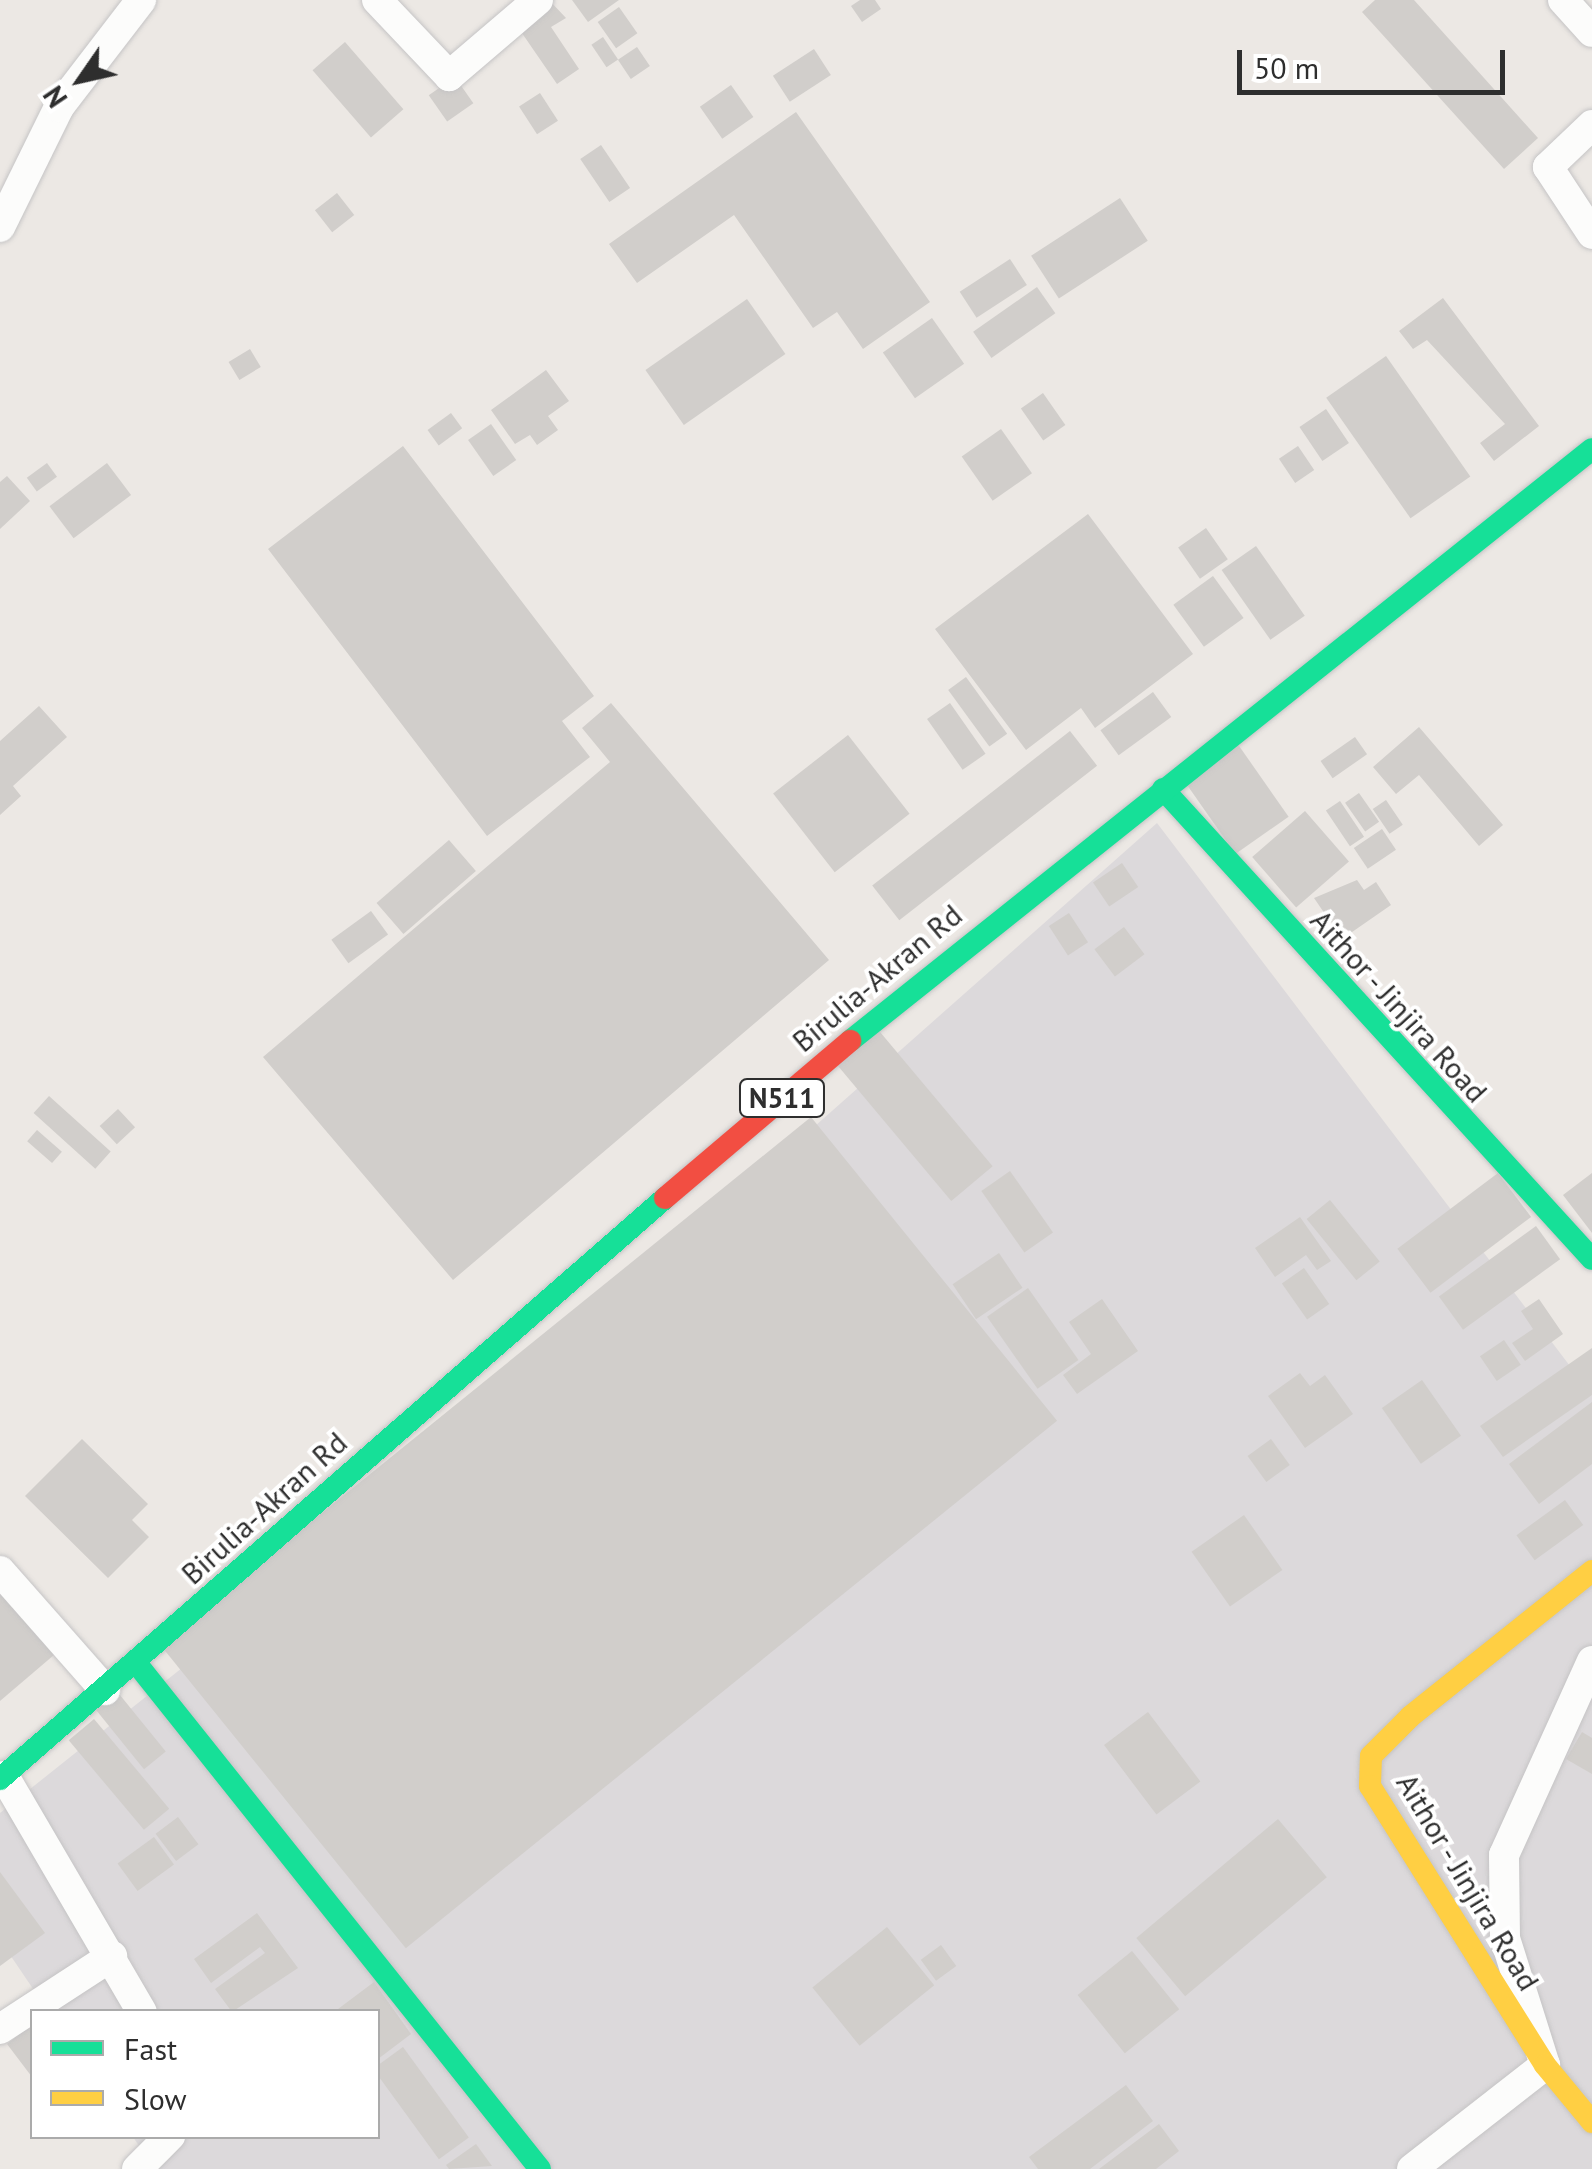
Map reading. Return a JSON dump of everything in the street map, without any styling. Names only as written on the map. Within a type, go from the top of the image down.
[{"type":"main road","name":"Birulia-Akran Rd","points":[[2,1778],[137,1664],[462,1370],[1009,906],[1592,449]]},
{"type":"main road","name":"Aithor - Jinjira Road","points":[[1163,789],[1592,1259]]},
{"type":"main road","name":"Aithor - Jinjira Road","points":[[1592,1571],[1371,1756],[1381,1807],[1545,2065],[1592,2122]]},
{"type":"main road","points":[[137,1664],[402,1985],[540,2169]]},
{"type":"street","points":[[0,226],[59,107],[141,0]]},
{"type":"street","points":[[376,0],[448,76],[538,0]]},
{"type":"street","points":[[1563,0],[1592,32]]},
{"type":"street","points":[[1592,125],[1548,166],[1592,234]]},
{"type":"street","points":[[0,1571],[104,1690]]},
{"type":"street","points":[[1412,2169],[1545,2065],[1505,1938],[1504,1856],[1592,1660]]},
{"type":"street","points":[[2,1778],[140,2009]]},
{"type":"street","points":[[32,2009],[112,1956]]},
{"type":"street","points":[[0,2030],[30,2010]]},
{"type":"street","points":[[138,2169],[167,2139]]},
{"type":"shaded area","points":[[1157,823],[1592,1395],[1592,2169],[155,2169],[134,2139],[380,2139],[380,2009],[47,2009],[0,1940],[0,1813],[394,1499]]},
{"type":"building","points":[[549,0],[566,18],[551,27],[579,69],[557,84],[515,23]]},
{"type":"building","points":[[572,0],[619,0],[588,22]]},
{"type":"building","points":[[860,0],[875,0],[881,9],[862,22],[851,6]]},
{"type":"building","points":[[1375,0],[1414,0],[1538,138],[1504,169],[1362,12]]},
{"type":"building","points":[[619,7],[637,33],[616,48],[598,22]]},
{"type":"building","points":[[603,37],[618,59],[606,67],[591,45]]},
{"type":"building","points":[[345,42],[403,109],[371,137],[313,70]]},
{"type":"building","points":[[637,47],[650,66],[631,79],[618,60]]},
{"type":"building","points":[[814,49],[831,75],[790,102],[773,76]]},
{"type":"building","points":[[455,77],[473,103],[447,122],[429,95]]},
{"type":"building","points":[[731,85],[753,117],[722,139],[700,107]]},
{"type":"building","points":[[540,93],[558,121],[537,134],[519,107]]},
{"type":"building","points":[[796,112],[930,302],[863,349],[837,312],[813,328],[734,215],[637,283],[609,244]]},
{"type":"building","points":[[601,145],[630,188],[609,202],[580,159]]},
{"type":"building","points":[[337,193],[354,215],[332,232],[315,210]]},
{"type":"building","points":[[1120,198],[1148,241],[1059,299],[1031,256]]},
{"type":"building","points":[[1010,259],[1027,285],[977,318],[960,292]]},
{"type":"building","points":[[1037,287],[1055,313],[991,358],[973,332]]},
{"type":"building","points":[[1443,298],[1539,426],[1494,461],[1480,443],[1505,424],[1427,340],[1413,349],[1399,331]]},
{"type":"building","points":[[747,299],[785,354],[684,425],[645,370]]},
{"type":"building","points":[[932,318],[964,364],[915,398],[883,352]]},
{"type":"building","points":[[250,349],[261,367],[239,380],[229,362]]},
{"type":"building","points":[[1386,356],[1470,476],[1411,518],[1326,398]]},
{"type":"building","points":[[546,370],[569,401],[548,416],[558,430],[537,445],[530,435],[515,444],[491,410]]},
{"type":"building","points":[[1043,393],[1065,425],[1043,440],[1021,408]]},
{"type":"building","points":[[1326,409],[1349,443],[1322,461],[1299,427]]},
{"type":"building","points":[[451,413],[462,428],[439,445],[428,430]]},
{"type":"building","points":[[491,424],[516,460],[493,476],[468,440]]},
{"type":"building","points":[[1001,429],[1032,473],[993,501],[962,457]]},
{"type":"building","points":[[403,446],[594,696],[562,721],[590,757],[487,836],[268,549]]},
{"type":"building","points":[[1298,446],[1314,470],[1295,483],[1279,459]]},
{"type":"building","points":[[47,463],[57,477],[37,491],[27,478]]},
{"type":"building","points":[[107,463],[131,495],[74,538],[49,506]]},
{"type":"building","points":[[7,476],[30,501],[0,529],[0,482]]},
{"type":"building","points":[[1088,514],[1193,654],[1095,728],[1081,708],[1026,750],[935,629]]},
{"type":"building","points":[[1206,528],[1228,559],[1200,579],[1178,548]]},
{"type":"building","points":[[1256,546],[1305,616],[1270,640],[1222,570]]},
{"type":"building","points":[[1213,576],[1244,618],[1204,647],[1173,605]]},
{"type":"building","points":[[966,677],[1007,734],[989,747],[948,690]]},
{"type":"building","points":[[1153,692],[1171,717],[1119,755],[1100,730]]},
{"type":"building","points":[[611,703],[829,960],[453,1280],[263,1057],[610,762],[582,728]]},
{"type":"building","points":[[950,703],[986,754],[963,770],[927,719]]},
{"type":"building","points":[[39,706],[67,737],[13,786],[21,796],[0,815],[0,741]]},
{"type":"building","points":[[1419,727],[1503,825],[1479,846],[1419,775],[1396,794],[1373,767]]},
{"type":"building","points":[[1070,731],[1097,766],[899,920],[872,886]]},
{"type":"building","points":[[848,735],[910,814],[835,872],[773,793]]},
{"type":"building","points":[[1355,737],[1367,754],[1333,778],[1321,761]]},
{"type":"building","points":[[1237,743],[1289,817],[1235,854],[1184,780]]},
{"type":"building","points":[[1359,793],[1379,822],[1365,831],[1345,803]]},
{"type":"building","points":[[1386,800],[1403,825],[1390,834],[1373,809]]},
{"type":"building","points":[[1340,801],[1364,837],[1350,846],[1326,811]]},
{"type":"building","points":[[1305,811],[1349,862],[1296,907],[1252,857]]},
{"type":"building","points":[[1382,829],[1396,850],[1368,869],[1354,848]]},
{"type":"building","points":[[449,840],[476,871],[403,934],[377,903]]},
{"type":"building","points":[[1122,863],[1138,887],[1109,907],[1093,883]]},
{"type":"building","points":[[1357,880],[1364,890],[1376,882],[1391,905],[1342,939],[1314,898]]},
{"type":"building","points":[[371,911],[388,934],[348,963],[331,940]]},
{"type":"building","points":[[1069,913],[1088,942],[1068,955],[1049,926]]},
{"type":"building","points":[[1124,927],[1144,954],[1115,976],[1094,949]]},
{"type":"building","points":[[875,1026],[993,1166],[951,1201],[834,1061]]},
{"type":"building","points":[[49,1096],[111,1152],[95,1169],[34,1113]]},
{"type":"building","points":[[118,1109],[135,1127],[117,1144],[100,1126]]},
{"type":"building","points":[[811,1117],[1057,1421],[406,1948],[160,1644]]},
{"type":"building","points":[[37,1130],[62,1152],[52,1163],[27,1141]]},
{"type":"building","points":[[1010,1171],[1053,1232],[1024,1253],[981,1191]]},
{"type":"building","points":[[1498,1173],[1531,1217],[1430,1293],[1397,1249]]},
{"type":"building","points":[[1592,1173],[1592,1233],[1563,1195]]},
{"type":"building","points":[[1330,1200],[1380,1261],[1356,1280],[1307,1219]]},
{"type":"building","points":[[1300,1217],[1331,1261],[1317,1270],[1306,1255],[1275,1277],[1255,1248]]},
{"type":"building","points":[[1536,1226],[1560,1259],[1463,1330],[1439,1297]]},
{"type":"building","points":[[999,1253],[1022,1288],[976,1319],[953,1284]]},
{"type":"building","points":[[1304,1268],[1329,1304],[1307,1320],[1282,1283]]},
{"type":"building","points":[[1028,1288],[1078,1360],[1038,1389],[987,1317]]},
{"type":"building","points":[[1102,1299],[1138,1351],[1077,1394],[1063,1375],[1091,1354],[1069,1322]]},
{"type":"building","points":[[1539,1299],[1563,1334],[1525,1361],[1512,1343],[1533,1329],[1521,1311]]},
{"type":"building","points":[[1504,1340],[1521,1365],[1497,1381],[1480,1356]]},
{"type":"building","points":[[1592,1348],[1592,1395],[1503,1457],[1480,1426]]},
{"type":"building","points":[[1300,1373],[1310,1386],[1325,1375],[1353,1414],[1305,1448],[1268,1396]]},
{"type":"building","points":[[1422,1380],[1461,1436],[1421,1464],[1382,1408]]},
{"type":"building","points":[[1592,1402],[1592,1464],[1539,1504],[1509,1464]]},
{"type":"building","points":[[82,1439],[148,1504],[132,1520],[149,1537],[108,1578],[25,1496]]},
{"type":"building","points":[[1271,1439],[1290,1465],[1266,1482],[1248,1456]]},
{"type":"building","points":[[1565,1500],[1583,1525],[1535,1560],[1516,1535]]},
{"type":"building","points":[[1244,1515],[1282,1570],[1230,1607],[1192,1552]]},
{"type":"building","points":[[0,1578],[61,1649],[0,1701]]},
{"type":"building","points":[[111,1684],[166,1752],[144,1769],[89,1702]]},
{"type":"building","points":[[1148,1712],[1200,1781],[1156,1815],[1104,1745]]},
{"type":"building","points":[[94,1719],[169,1809],[144,1830],[69,1740]]},
{"type":"building","points":[[1582,1732],[1592,1738],[1592,1774],[1566,1759]]},
{"type":"building","points":[[178,1817],[198,1844],[176,1861],[156,1834]]},
{"type":"building","points":[[1278,1819],[1327,1877],[1185,1996],[1136,1938]]},
{"type":"building","points":[[154,1837],[174,1865],[138,1891],[118,1863]]},
{"type":"building","points":[[0,1872],[45,1933],[0,1966]]},
{"type":"building","points":[[257,1913],[298,1968],[236,2009],[230,2009],[215,1989],[265,1953],[260,1947],[211,1983],[194,1959]]},
{"type":"building","points":[[887,1927],[934,1985],[860,2046],[812,1987]]},
{"type":"building","points":[[941,1945],[956,1966],[936,1981],[921,1960]]},
{"type":"building","points":[[1132,1951],[1179,2009],[1125,2053],[1078,1995]]},
{"type":"building","points":[[374,1982],[411,2034],[380,2057],[380,2009],[338,2009]]},
{"type":"building","points":[[30,2026],[30,2074],[7,2044]]},
{"type":"building","points":[[403,2047],[469,2138],[439,2159],[380,2078],[380,2064]]},
{"type":"building","points":[[1126,2085],[1153,2121],[1090,2169],[1038,2169],[1029,2157]]},
{"type":"building","points":[[1159,2124],[1179,2151],[1156,2169],[1099,2169]]},
{"type":"building","points":[[476,2144],[492,2166],[449,2169],[446,2165]]},
{"type":"traffic: fast","points":[[850,1041],[1592,449]]},
{"type":"traffic: fast","points":[[1163,789],[1592,1259]]},
{"type":"traffic: fast","points":[[0,1779],[665,1198]]},
{"type":"traffic: fast","points":[[137,1664],[540,2169]]},
{"type":"traffic: slow","points":[[1592,1571],[1410,1717],[1371,1756],[1370,1786],[1545,2065],[1592,2122]]},
{"type":"traffic: jam","points":[[665,1198],[850,1041]]}]
